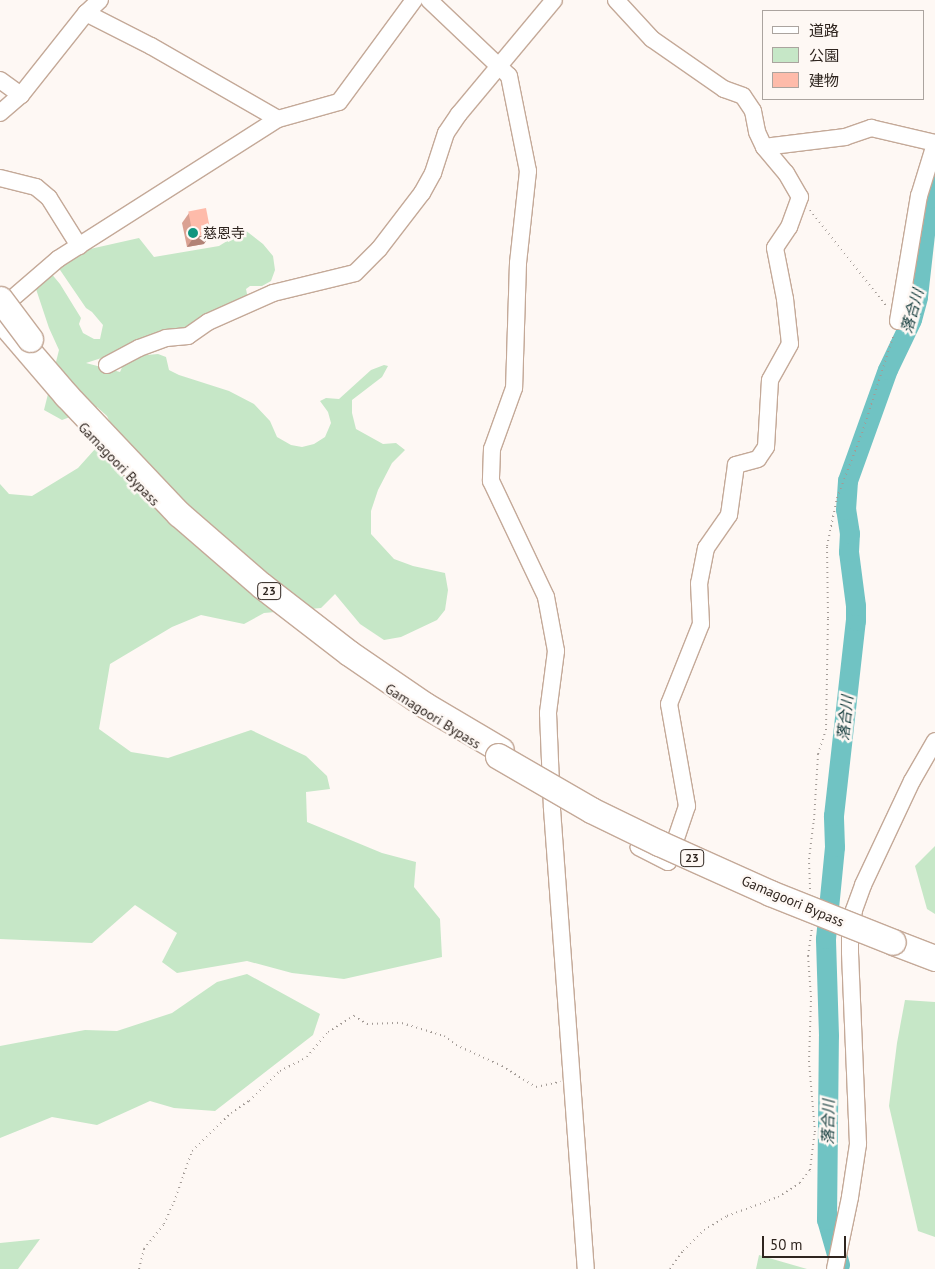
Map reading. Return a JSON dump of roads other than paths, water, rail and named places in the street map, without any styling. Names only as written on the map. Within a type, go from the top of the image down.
[{"type":"highway","points":[[0,299],[16,346]]},
{"type":"highway","points":[[0,318],[16,346]]},
{"type":"highway","points":[[0,327],[16,346]]},
{"type":"highway","name":"Gamagoori Bypass","points":[[16,346],[48,376],[178,514],[261,585],[349,653],[425,705],[591,810],[659,843],[770,893],[895,938],[935,948]]},
{"type":"highway","name":"Gamagoori Bypass","points":[[16,346],[62,404],[112,459],[175,522],[257,593],[344,659],[400,697],[500,753]]},
{"type":"highway","name":"Gamagoori Bypass","points":[[895,938],[935,958]]},
{"type":"street","points":[[0,113],[21,95],[86,13],[100,0]]},
{"type":"street","points":[[0,309],[58,260],[278,119],[339,102],[414,0]]},
{"type":"street","points":[[429,0],[509,76],[528,171],[518,263],[514,388],[492,449],[491,481],[546,597],[556,651],[548,713],[552,802],[586,1269]]},
{"type":"street","points":[[107,364],[139,348],[166,338],[188,336],[208,322],[273,293],[355,273],[379,249],[422,194],[434,173],[446,133],[498,65],[554,0]]},
{"type":"street","points":[[552,802],[668,862],[670,860],[687,806],[669,704],[700,624],[699,583],[706,548],[729,515],[736,465],[758,460],[766,447],[770,380],[790,344],[785,299],[775,248],[789,227],[800,197],[786,173],[764,147],[757,132],[753,111],[743,96],[724,89],[652,39],[616,0]]},
{"type":"street","points":[[86,13],[151,46],[278,119]]},
{"type":"street","points":[[0,80],[21,95]]},
{"type":"street","points":[[764,147],[845,137],[871,128],[935,144],[919,196],[898,321]]},
{"type":"street","points":[[0,178],[36,187],[49,198],[79,246]]},
{"type":"street","points":[[835,1269],[840,1237],[850,1197],[858,1144],[850,952],[853,918],[863,885],[890,826],[912,781],[935,742]]},
{"type":"waterway","name":"落合川","points":[[840,1265],[827,1220],[829,1036],[826,939],[835,847],[834,816],[856,621],[856,606],[849,552],[850,534],[846,510],[848,481],[888,370],[912,320],[918,297],[929,199],[935,179]]},
{"type":"place","name":"慈恩寺","points":[[193,233]]}]
